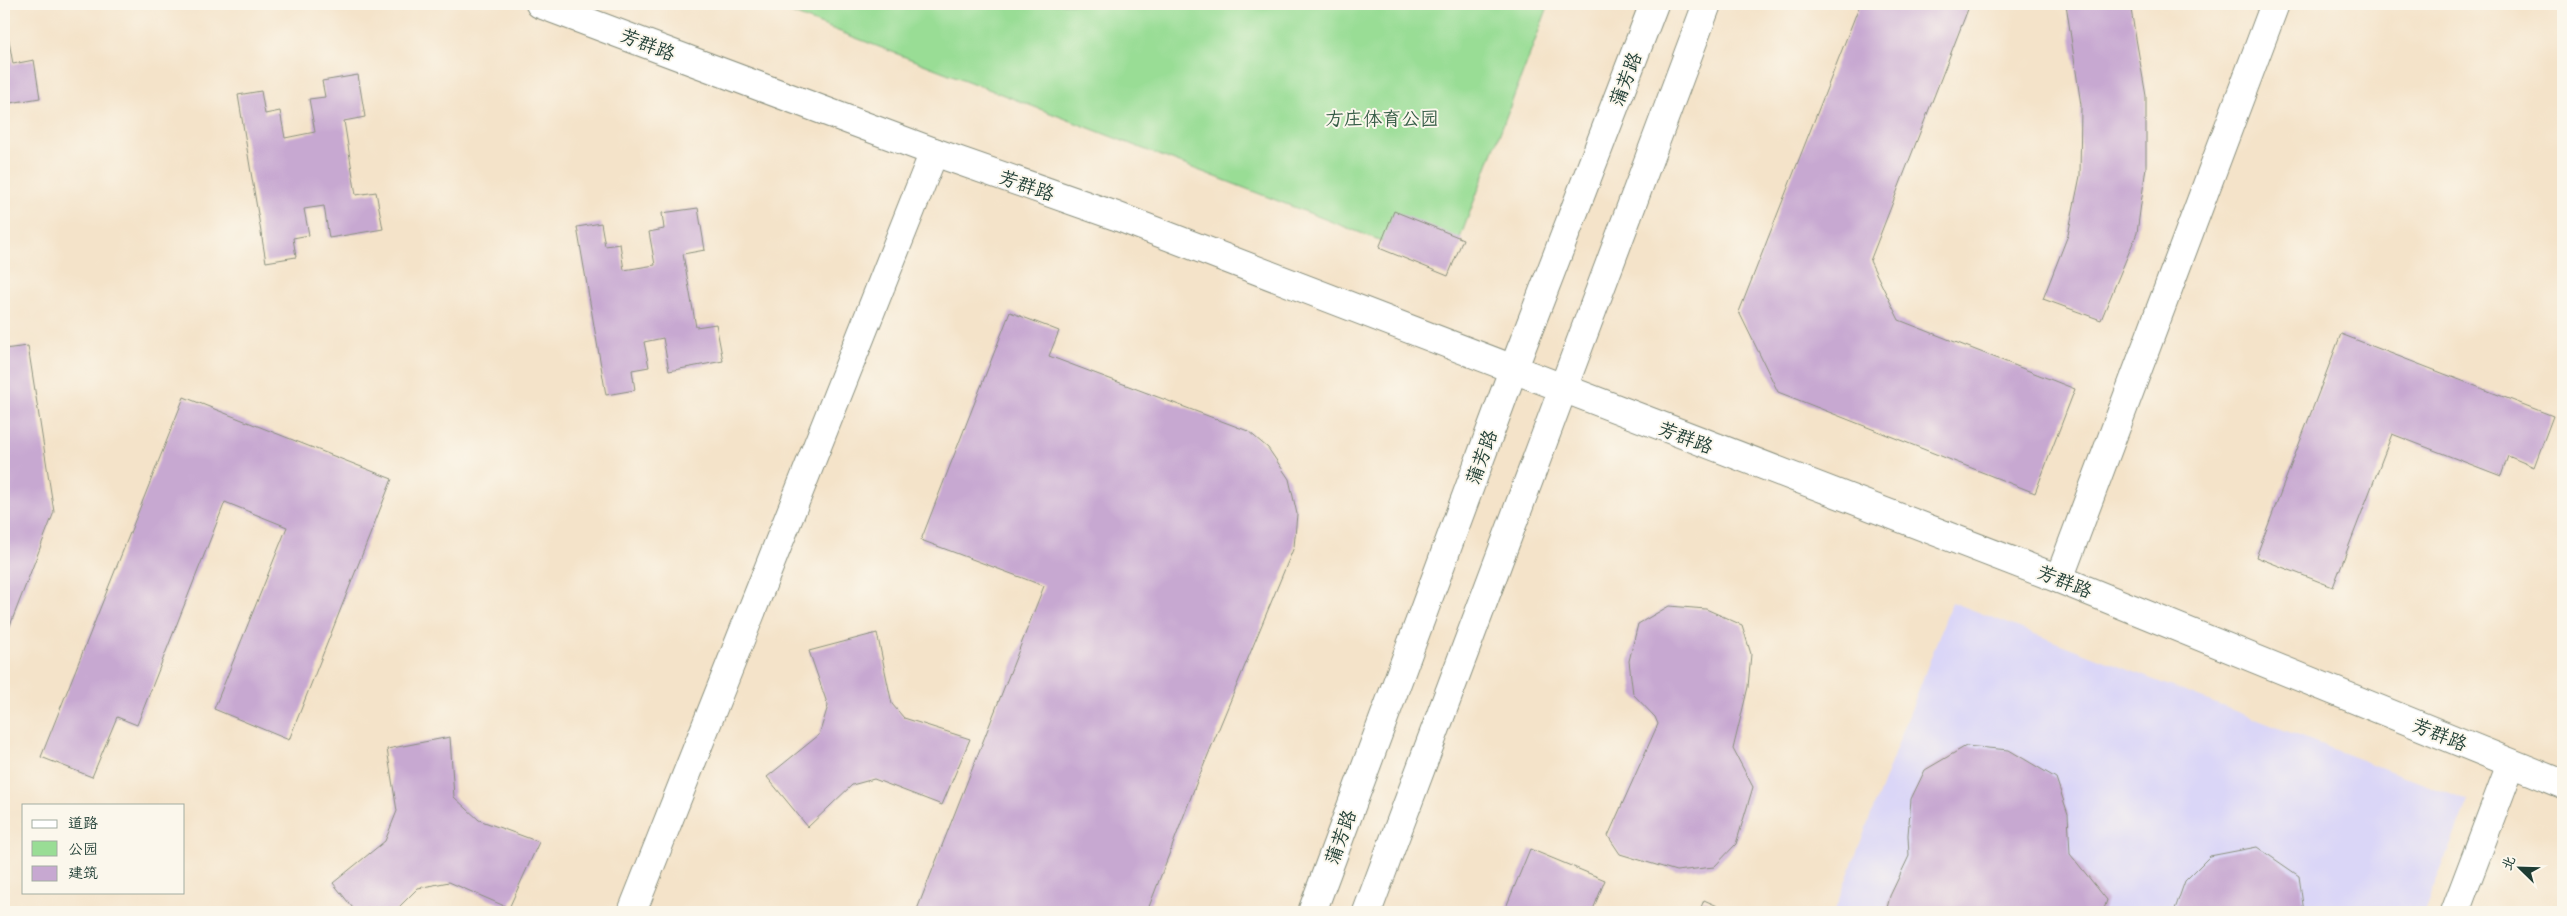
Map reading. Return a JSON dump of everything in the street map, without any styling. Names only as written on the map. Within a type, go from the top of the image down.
[{"type":"street","name":"芳群路","points":[[540,4],[934,152],[1116,216],[2060,579],[2563,784]]},
{"type":"street","name":"蒲芳路","points":[[1312,912],[1514,370],[1654,4]]},
{"type":"street","points":[[1367,912],[1707,4]]},
{"type":"street","points":[[2060,579],[2276,4]]},
{"type":"street","points":[[632,912],[934,152]]},
{"type":"street","points":[[2455,912],[2511,764]]},
{"type":"shaded area","points":[[1952,602],[2468,801],[2424,912],[1834,912]]},
{"type":"green space","name":"方庄体育公园","points":[[768,4],[1549,4],[1449,267]]},
{"type":"building","points":[[1860,4],[1970,4],[1870,261],[1899,320],[2075,389],[2035,493],[1778,392],[1739,312]]},
{"type":"building","points":[[2066,4],[2130,4],[2146,96],[2146,167],[2137,233],[2101,320],[2043,299],[2068,235],[2080,176],[2081,105]]},
{"type":"building","points":[[4,13],[13,64],[34,60],[40,98],[4,104]]},
{"type":"building","points":[[358,75],[365,117],[344,121],[356,195],[376,192],[383,229],[329,238],[324,206],[304,209],[309,235],[293,238],[296,257],[266,262],[238,95],[261,91],[265,114],[280,111],[285,138],[315,132],[309,99],[325,97],[322,81]]},
{"type":"building","points":[[698,208],[705,250],[683,254],[696,327],[716,324],[723,361],[669,371],[663,338],[644,342],[649,367],[632,370],[635,390],[606,395],[577,227],[601,223],[605,246],[620,244],[624,270],[655,265],[649,232],[664,229],[662,213]]},
{"type":"building","points":[[1394,211],[1463,239],[1448,276],[1379,248]]},
{"type":"building","points":[[1010,312],[1059,331],[1049,356],[1248,431],[1268,448],[1289,479],[1297,514],[1294,547],[1196,784],[1147,912],[916,912],[1044,586],[921,540]]},
{"type":"building","points":[[2341,334],[2553,416],[2534,467],[2508,456],[2501,476],[2392,434],[2333,587],[2256,557]]},
{"type":"building","points":[[28,346],[54,512],[4,641],[4,349]]},
{"type":"building","points":[[184,397],[392,479],[289,740],[214,709],[287,527],[225,502],[137,725],[117,717],[92,777],[41,757]]},
{"type":"building","points":[[1669,606],[1706,609],[1742,625],[1751,654],[1748,687],[1733,749],[1753,787],[1736,844],[1714,867],[1676,871],[1620,854],[1608,836],[1658,724],[1655,717],[1633,694],[1629,661],[1638,624]]},
{"type":"building","points":[[877,633],[892,704],[904,718],[970,739],[942,805],[874,779],[852,785],[808,827],[767,777],[819,735],[828,706],[809,651]]},
{"type":"building","points":[[450,737],[454,797],[479,820],[539,842],[509,908],[449,882],[418,888],[394,912],[356,912],[333,883],[385,841],[397,811],[387,749]]},
{"type":"building","points":[[1966,746],[2009,750],[2056,778],[2068,814],[2070,854],[2107,900],[2103,912],[1886,912],[1890,896],[1909,856],[1908,835],[1911,799],[1925,770]]},
{"type":"building","points":[[2257,847],[2299,876],[2304,912],[2174,912],[2185,881],[2210,856]]},
{"type":"building","points":[[1530,849],[1605,880],[1592,912],[1504,912]]},
{"type":"building","points":[[1704,900],[1731,912],[1699,912]]}]
